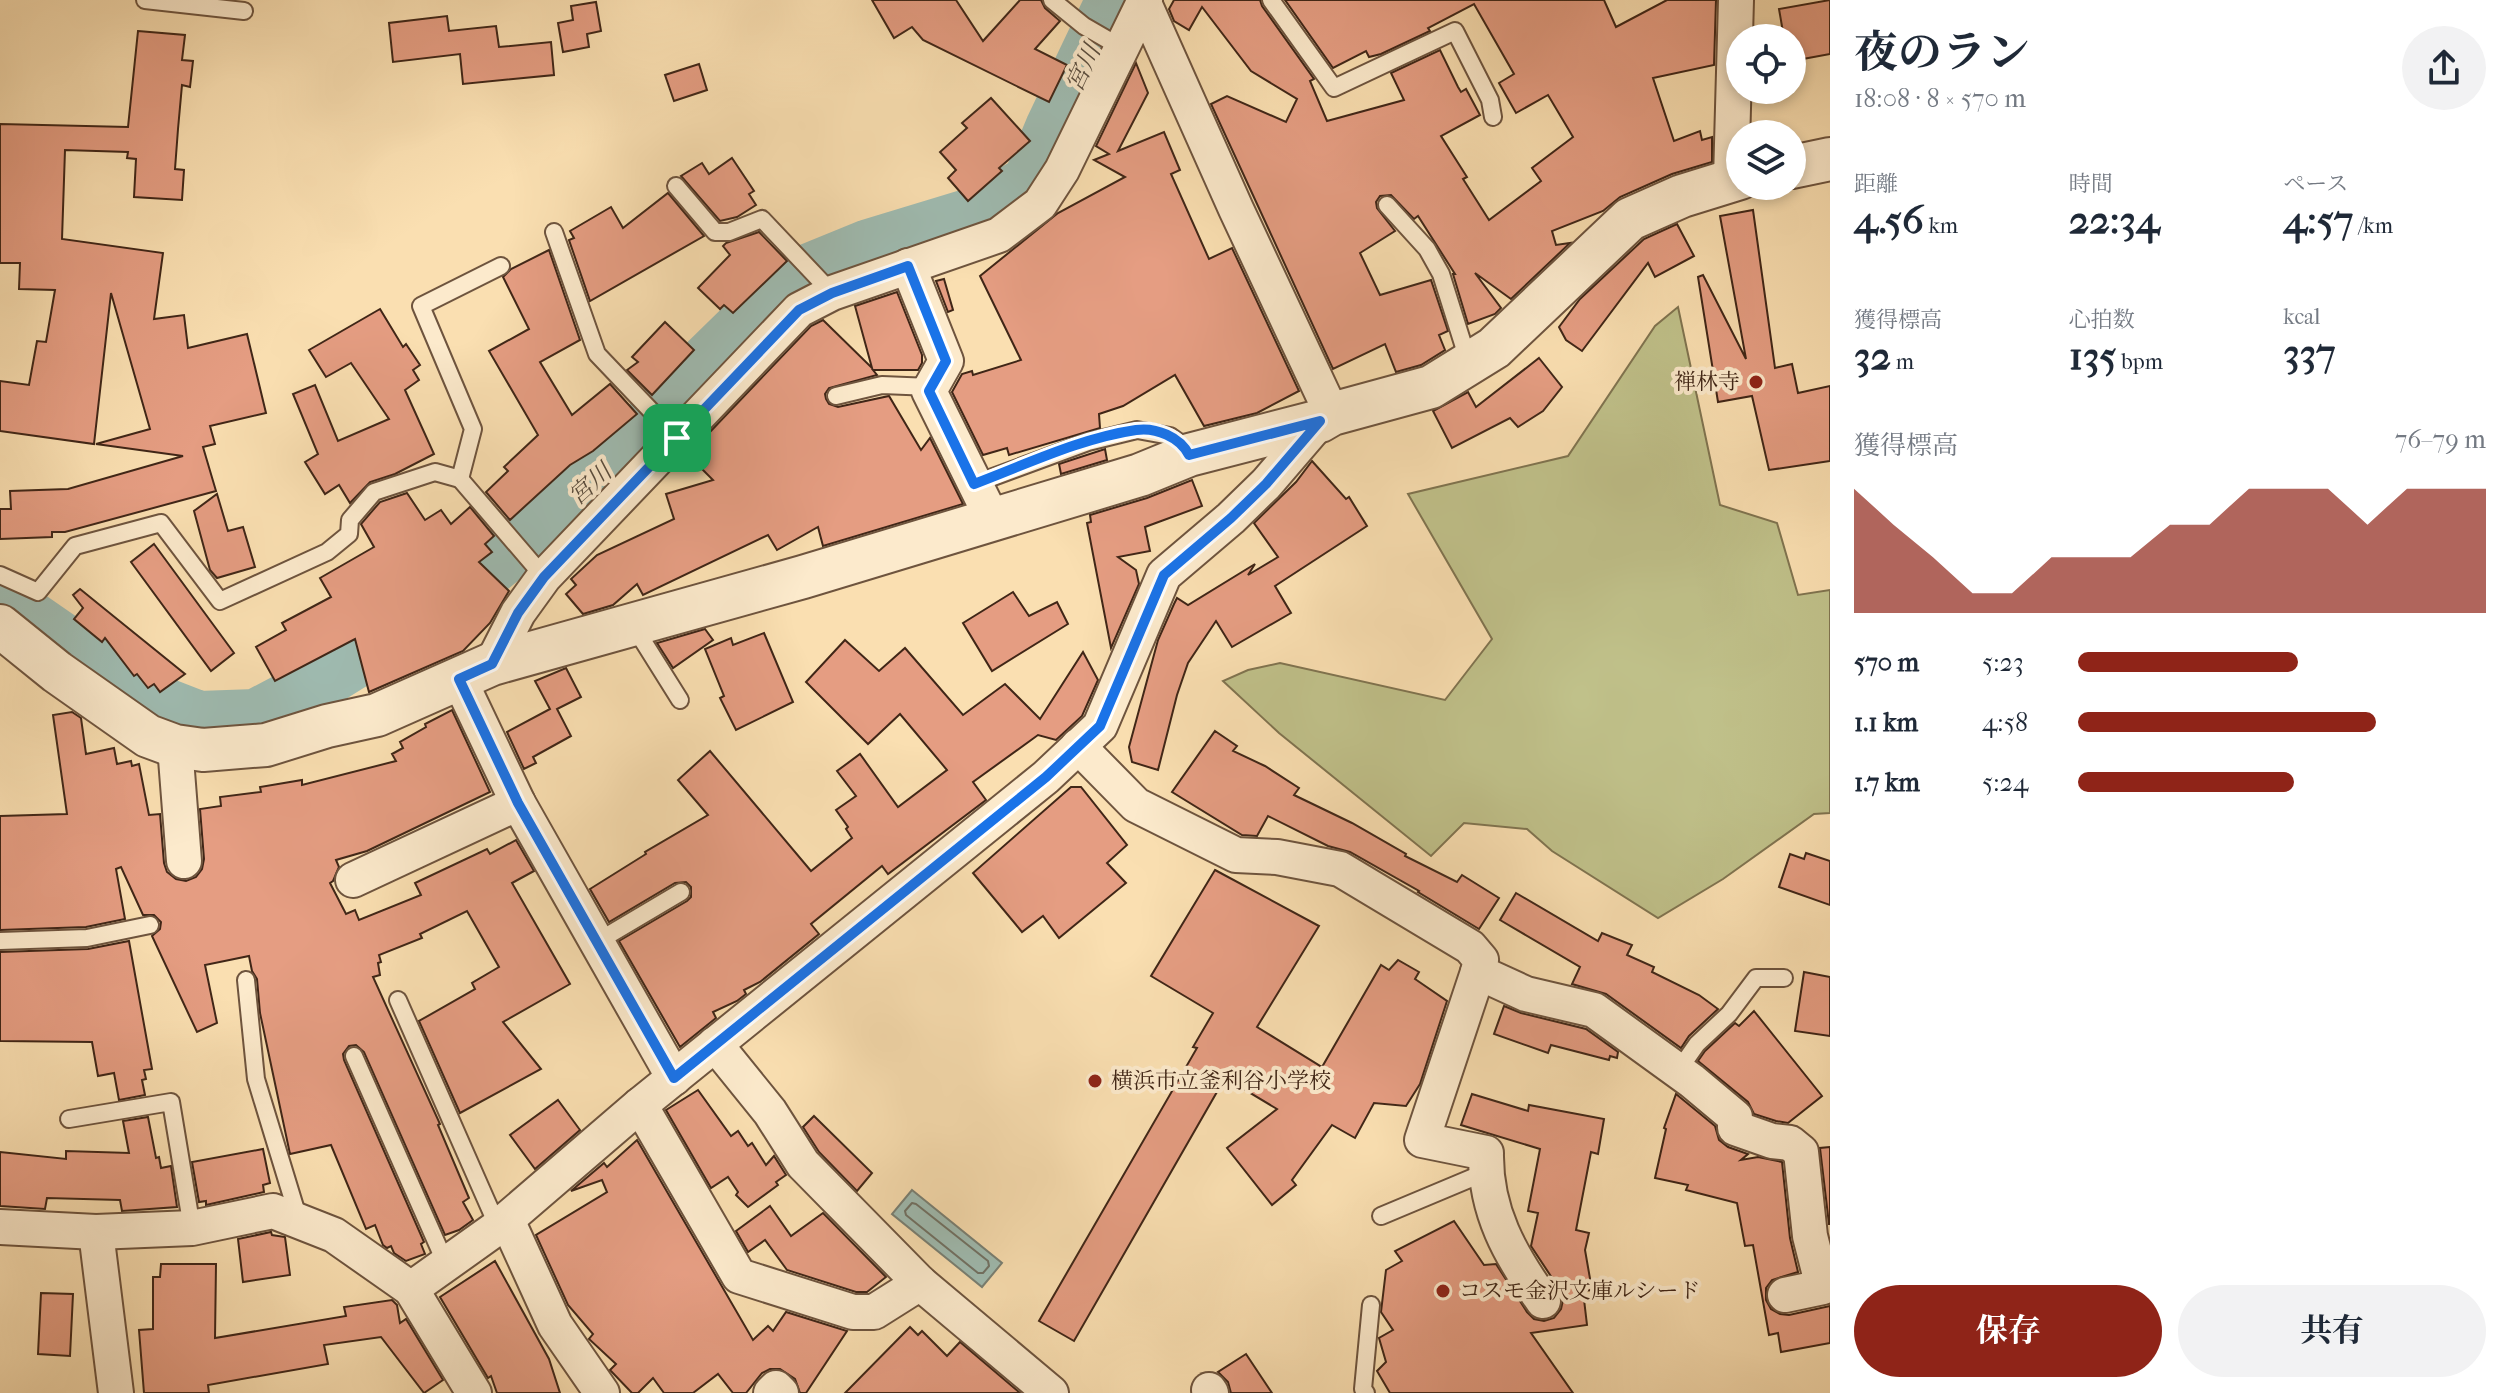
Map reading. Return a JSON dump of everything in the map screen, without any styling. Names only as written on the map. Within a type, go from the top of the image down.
[{"type":"street","points":[[1735,120],[1736,0]]},
{"type":"street","points":[[475,672],[544,577],[799,310],[832,293],[999,235],[1040,204],[1062,170],[1145,2]]},
{"type":"street","points":[[1145,2],[1326,417]]},
{"type":"street","points":[[1806,164],[1830,159]]},
{"type":"street","points":[[0,626],[57,672],[148,736],[175,746],[203,750],[266,745],[327,726],[377,715],[475,672],[803,577],[983,501],[1140,475],[1189,455],[1431,387],[1494,348],[1630,219],[1682,196],[1726,182]]},
{"type":"street","points":[[908,266],[946,361],[929,391],[983,501]]},
{"type":"street","points":[[411,1289],[502,1224],[640,1105],[1046,777],[1100,726],[1164,575],[1266,484],[1326,417]]},
{"type":"street","points":[[475,672],[518,803],[674,1078]]},
{"type":"street","points":[[175,746],[184,861]]},
{"type":"street","points":[[1078,746],[1136,805],[1236,855],[1277,857],[1340,869],[1470,947],[1481,960],[1422,1140],[1486,1153],[1485,1181],[1500,1231],[1543,1301]]},
{"type":"street","points":[[353,880],[518,803]]},
{"type":"street","points":[[1478,972],[1526,994],[1594,1010],[1735,1117],[1735,1128],[1772,1141],[1790,1143],[1801,1152],[1810,1236],[1823,1287],[1785,1295]]},
{"type":"street","points":[[715,1044],[770,1112],[803,1164],[920,1283],[1051,1393]]},
{"type":"street","points":[[640,1105],[739,1276],[853,1312],[874,1312],[920,1283]]},
{"type":"street","points":[[0,1227],[96,1232],[192,1228],[273,1211],[334,1235],[411,1289],[474,1393]]},
{"type":"street","points":[[502,1224],[555,1325],[602,1393]]},
{"type":"street","points":[[96,1232],[116,1393]]},
{"type":"street","points":[[771,1393],[776,1388],[781,1393]]},
{"type":"lane","points":[[145,0],[244,11]]},
{"type":"lane","points":[[1052,0],[1084,26],[1122,48]]},
{"type":"lane","points":[[1271,0],[1334,88],[1455,31],[1490,100],[1493,117]]},
{"type":"lane","points":[[676,186],[715,232],[729,232],[762,219],[832,293]]},
{"type":"lane","points":[[1387,205],[1427,249],[1441,274],[1469,363]]},
{"type":"lane","points":[[554,232],[597,354],[677,438]]},
{"type":"lane","points":[[460,479],[473,429],[421,306],[501,266]]},
{"type":"lane","points":[[836,396],[882,385],[931,387]]},
{"type":"lane","points":[[0,575],[38,592],[75,546],[161,523],[220,601],[327,552],[349,534],[350,520],[374,492],[435,472],[460,479],[544,577]]},
{"type":"lane","points":[[633,624],[680,700]]},
{"type":"lane","points":[[595,943],[681,892]]},
{"type":"lane","points":[[0,941],[87,938],[150,925]]},
{"type":"lane","points":[[1678,1071],[1697,1044],[1729,1014],[1756,978],[1784,978]]},
{"type":"lane","points":[[246,980],[256,1079],[299,1222]]},
{"type":"lane","points":[[398,1000],[502,1224]]},
{"type":"lane","points":[[354,1056],[446,1264]]},
{"type":"lane","points":[[69,1119],[171,1102],[192,1228]]},
{"type":"lane","points":[[1381,1216],[1486,1172]]},
{"type":"lane","points":[[1366,1393],[1363,1389],[1371,1305]]},
{"type":"green space","points":[[1678,307],[1720,505],[1777,523],[1798,595],[1830,590],[1830,813],[1814,814],[1723,879],[1658,918],[1552,851],[1527,829],[1464,823],[1431,856],[1279,733],[1223,681],[1248,670],[1280,663],[1445,700],[1492,639],[1408,494],[1568,456],[1655,326]]},
{"type":"water","points":[[912,1190],[1002,1263],[982,1287],[892,1214]]},
{"type":"building","points":[[872,0],[956,0],[983,41],[1020,0],[1041,0],[1045,8],[1060,21],[1035,49],[1067,65],[1049,102],[923,40],[912,27],[894,38]]},
{"type":"building","points":[[1174,0],[1260,0],[1314,79],[1310,81],[1327,121],[1404,100],[1391,73],[1440,50],[1461,92],[1466,89],[1480,115],[1441,136],[1489,220],[1541,181],[1532,168],[1573,137],[1548,95],[1516,113],[1499,83],[1514,74],[1474,4],[1428,28],[1430,31],[1381,54],[1369,57],[1366,51],[1333,68],[1285,0],[1604,0],[1616,27],[1667,0],[1716,0],[1714,65],[1653,78],[1674,141],[1700,131],[1702,140],[1712,137],[1712,162],[1672,174],[1620,197],[1603,211],[1552,231],[1556,245],[1570,243],[1511,299],[1475,273],[1501,308],[1495,314],[1468,324],[1455,274],[1418,216],[1414,219],[1391,195],[1380,196],[1376,202],[1377,208],[1395,231],[1360,253],[1380,295],[1431,280],[1448,331],[1439,335],[1445,350],[1421,365],[1396,372],[1385,344],[1333,369],[1211,104],[1227,96],[1286,122],[1297,99],[1251,71],[1202,7],[1189,30],[1174,21],[1169,9]]},
{"type":"building","points":[[1830,0],[1830,54],[1806,58],[1806,24],[1782,24],[1779,9]]},
{"type":"building","points":[[596,2],[601,31],[587,34],[589,47],[563,52],[558,23],[573,20],[571,6]]},
{"type":"building","points":[[447,16],[449,31],[496,26],[499,47],[551,42],[554,75],[463,84],[460,54],[393,62],[389,23]]},
{"type":"building","points":[[138,31],[185,35],[182,60],[193,61],[190,87],[182,85],[178,129],[175,169],[184,170],[182,200],[134,197],[136,159],[127,158],[128,152],[65,150],[62,239],[163,253],[154,319],[184,315],[188,348],[247,334],[266,413],[210,426],[215,444],[203,447],[216,491],[65,532],[52,532],[52,537],[0,539],[0,509],[11,509],[10,491],[68,489],[183,456],[96,444],[150,429],[111,293],[94,444],[0,431],[0,381],[29,385],[37,341],[46,342],[55,290],[19,289],[20,263],[0,263],[0,124],[128,127]]},
{"type":"building","points":[[1136,63],[1148,93],[1118,151],[1164,132],[1180,170],[1171,174],[1209,259],[1232,248],[1299,391],[1257,413],[1204,426],[1175,375],[1123,406],[1099,414],[1100,428],[1009,455],[1007,448],[983,455],[952,392],[962,374],[972,371],[973,375],[1021,360],[980,276],[1058,213],[1125,177],[1094,160],[1109,154],[1096,146]]},
{"type":"building","points":[[699,64],[707,90],[674,101],[665,75]]},
{"type":"building","points":[[991,98],[1030,141],[968,201],[948,178],[956,170],[940,152],[967,128],[962,123]]},
{"type":"building","points":[[732,158],[754,191],[749,194],[756,205],[737,217],[720,221],[681,176],[702,163],[709,174]]},
{"type":"building","points":[[668,193],[704,236],[590,301],[569,240],[574,238],[570,231],[611,207],[623,228]]},
{"type":"building","name":"禅林寺","points":[[1753,210],[1775,368],[1792,364],[1798,393],[1830,386],[1830,461],[1769,470],[1752,396],[1718,402],[1698,277],[1703,275],[1746,359],[1720,216]]},
{"type":"building","points":[[1677,224],[1694,256],[1655,277],[1648,263],[1582,351],[1566,340],[1559,327],[1580,299],[1644,239]]},
{"type":"building","points":[[759,232],[787,261],[733,313],[724,305],[720,309],[698,288],[730,255],[723,246],[726,243]]},
{"type":"building","points":[[549,250],[580,340],[540,362],[572,415],[610,384],[637,414],[593,451],[570,465],[510,520],[486,492],[508,471],[504,467],[538,435],[489,351],[529,329],[503,277],[511,269]]},
{"type":"building","points":[[944,279],[953,310],[948,312],[936,281]]},
{"type":"building","points":[[897,292],[922,355],[918,370],[873,370],[877,375],[829,388],[826,399],[829,404],[838,407],[889,396],[921,450],[930,438],[963,504],[823,546],[818,527],[777,550],[768,535],[643,595],[637,584],[613,605],[583,614],[566,594],[576,585],[571,579],[597,555],[674,519],[666,494],[713,480],[688,455],[811,326],[823,320],[872,368],[855,306]]},
{"type":"building","points":[[380,309],[403,347],[406,344],[420,365],[413,370],[419,380],[405,390],[434,454],[395,474],[370,482],[350,503],[339,485],[325,494],[305,462],[318,454],[293,394],[315,385],[338,441],[389,419],[351,363],[326,377],[309,350]]},
{"type":"building","points":[[665,322],[694,350],[652,395],[627,370],[638,362],[632,357]]},
{"type":"building","points":[[1539,358],[1562,387],[1543,411],[1518,427],[1510,418],[1452,448],[1433,411],[1468,392],[1476,407]]},
{"type":"building","points":[[1105,449],[1107,460],[1061,474],[1059,464]]},
{"type":"building","points":[[1312,461],[1346,499],[1349,497],[1367,526],[1275,586],[1291,613],[1232,647],[1216,621],[1188,663],[1158,770],[1132,762],[1129,747],[1158,640],[1177,598],[1188,605],[1255,564],[1248,575],[1278,557],[1254,523],[1296,482]]},
{"type":"building","points":[[1192,480],[1202,506],[1145,527],[1150,551],[1118,557],[1136,570],[1139,584],[1111,648],[1087,523],[1091,522],[1090,515],[1147,498]]},
{"type":"building","points":[[407,493],[425,520],[441,510],[451,524],[470,507],[494,536],[485,544],[492,552],[479,562],[509,591],[490,623],[463,651],[369,692],[355,639],[275,681],[256,647],[286,630],[282,623],[331,597],[320,578],[374,547],[361,524],[380,502]]},
{"type":"building","points":[[217,494],[228,531],[243,527],[255,567],[217,578],[210,570],[194,511]]},
{"type":"building","points":[[154,544],[234,653],[211,671],[131,562]]},
{"type":"building","points":[[80,589],[185,674],[160,692],[154,684],[148,688],[137,674],[134,676],[105,638],[102,642],[74,619],[83,608],[73,595]]},
{"type":"building","points":[[1013,592],[1029,616],[1057,602],[1068,624],[992,671],[963,623]]},
{"type":"building","points":[[705,629],[713,640],[673,668],[657,643]]},
{"type":"building","points":[[764,633],[793,702],[736,730],[720,698],[724,696],[705,649],[731,638],[733,645]]},
{"type":"building","points":[[845,640],[879,671],[905,648],[963,715],[1005,684],[1040,719],[1083,652],[1098,680],[1082,716],[1056,740],[1038,735],[973,782],[986,800],[888,874],[882,866],[811,924],[819,934],[760,982],[744,990],[746,994],[737,1001],[713,1012],[716,1018],[680,1047],[619,941],[687,901],[691,897],[691,887],[686,882],[675,883],[609,922],[590,889],[708,815],[678,780],[710,751],[811,871],[852,838],[836,810],[856,796],[837,771],[860,754],[898,807],[947,770],[900,714],[868,744],[806,682]]},
{"type":"building","points":[[566,668],[581,697],[557,709],[571,736],[533,757],[536,763],[524,769],[507,732],[550,709],[535,681]]},
{"type":"building","points":[[452,710],[490,792],[367,851],[336,860],[339,867],[330,883],[346,914],[355,910],[359,920],[421,895],[415,883],[487,849],[490,854],[516,840],[534,871],[512,883],[570,984],[503,1022],[541,1069],[460,1113],[419,1021],[475,989],[472,983],[499,967],[467,911],[420,934],[422,938],[379,955],[380,975],[373,977],[440,1124],[469,1198],[463,1202],[473,1220],[445,1235],[364,1052],[356,1045],[349,1046],[343,1054],[344,1060],[424,1242],[421,1244],[425,1254],[406,1261],[394,1253],[391,1246],[387,1248],[383,1245],[375,1225],[366,1229],[331,1145],[290,1154],[260,1013],[257,979],[249,956],[205,965],[217,1023],[197,1032],[152,936],[160,929],[161,922],[154,915],[143,915],[121,867],[116,869],[125,919],[86,927],[0,930],[0,816],[67,814],[53,715],[72,712],[81,718],[86,754],[114,748],[117,764],[131,761],[132,766],[139,764],[149,815],[160,814],[167,872],[176,879],[186,881],[196,877],[204,859],[200,809],[221,806],[220,797],[261,792],[260,787],[302,780],[302,785],[396,761],[392,754],[403,748],[400,742]]},
{"type":"building","points":[[1215,731],[1237,746],[1233,751],[1265,766],[1299,788],[1294,795],[1352,823],[1405,856],[1457,882],[1462,875],[1499,898],[1479,929],[1350,852],[1328,846],[1268,816],[1257,836],[1242,835],[1172,792]]},
{"type":"building","points":[[1071,787],[1081,787],[1127,845],[1107,863],[1126,883],[1059,938],[1043,916],[1022,932],[973,873]]},
{"type":"building","points":[[1806,853],[1830,861],[1830,905],[1779,887],[1790,854],[1804,859]]},
{"type":"building","points":[[1215,870],[1319,926],[1257,1027],[1322,1067],[1381,965],[1389,970],[1398,960],[1419,972],[1415,979],[1447,1001],[1420,1084],[1406,1106],[1374,1103],[1355,1138],[1332,1125],[1292,1180],[1296,1185],[1272,1205],[1227,1148],[1277,1109],[1225,1078],[1074,1341],[1039,1321],[1197,1048],[1193,1047],[1213,1013],[1151,976]]},
{"type":"building","points":[[1516,893],[1598,941],[1602,933],[1632,945],[1627,955],[1654,967],[1652,972],[1699,995],[1718,1009],[1689,1036],[1681,1048],[1606,994],[1572,984],[1580,967],[1500,920]]},
{"type":"building","points":[[129,941],[152,1069],[144,1070],[145,1095],[119,1100],[114,1073],[98,1076],[92,1042],[0,1041],[0,952],[88,949]]},
{"type":"building","points":[[1804,972],[1830,977],[1830,1036],[1795,1031]]},
{"type":"building","points":[[1504,1006],[1586,1029],[1618,1052],[1617,1058],[1610,1056],[1609,1060],[1551,1045],[1548,1053],[1494,1034]]},
{"type":"building","points":[[1754,1011],[1822,1096],[1788,1123],[1754,1114],[1748,1102],[1698,1061],[1735,1023],[1739,1026]]},
{"type":"building","points":[[698,1090],[731,1136],[738,1131],[748,1146],[752,1143],[766,1165],[774,1156],[786,1175],[776,1182],[778,1185],[748,1207],[736,1195],[738,1192],[728,1177],[711,1188],[666,1110]]},
{"type":"building","points":[[1472,1094],[1528,1111],[1529,1105],[1604,1119],[1598,1154],[1591,1152],[1576,1230],[1589,1233],[1585,1250],[1592,1290],[1583,1291],[1587,1325],[1531,1333],[1573,1393],[1390,1393],[1377,1371],[1386,1362],[1379,1338],[1393,1330],[1381,1312],[1386,1270],[1402,1261],[1395,1251],[1454,1221],[1484,1265],[1496,1264],[1534,1319],[1544,1321],[1554,1318],[1561,1309],[1563,1300],[1560,1290],[1531,1246],[1538,1213],[1528,1211],[1540,1149],[1461,1125]]},
{"type":"building","points":[[1676,1094],[1715,1126],[1719,1140],[1748,1154],[1741,1160],[1758,1157],[1782,1162],[1790,1238],[1798,1272],[1772,1280],[1766,1288],[1766,1300],[1771,1309],[1789,1315],[1830,1306],[1830,1343],[1781,1352],[1778,1333],[1769,1335],[1753,1245],[1745,1246],[1737,1203],[1686,1190],[1688,1185],[1655,1178],[1664,1128]]},
{"type":"building","points":[[558,1100],[580,1130],[535,1169],[510,1135]]},
{"type":"building","points":[[814,1116],[872,1173],[857,1191],[819,1152],[803,1127]]},
{"type":"building","points":[[148,1117],[156,1158],[159,1157],[161,1168],[171,1166],[177,1207],[122,1211],[120,1200],[47,1198],[45,1209],[0,1206],[0,1152],[66,1159],[66,1151],[129,1153],[123,1121]]},
{"type":"building","points":[[637,1140],[753,1340],[768,1326],[773,1331],[786,1312],[847,1331],[806,1393],[800,1393],[795,1379],[780,1369],[770,1369],[762,1373],[746,1393],[733,1393],[718,1374],[693,1393],[664,1393],[653,1378],[638,1393],[632,1393],[610,1370],[616,1364],[589,1339],[593,1334],[568,1305],[536,1235],[607,1192],[602,1180],[571,1191],[604,1163],[607,1167]]},
{"type":"building","points":[[1830,1147],[1830,1224],[1829,1224],[1820,1148]]},
{"type":"building","points":[[263,1149],[270,1183],[263,1185],[264,1192],[206,1205],[206,1201],[199,1202],[192,1162]]},
{"type":"building","points":[[770,1206],[791,1236],[823,1213],[886,1277],[867,1292],[856,1292],[787,1270],[765,1240],[748,1252],[736,1231]]},
{"type":"building","points":[[271,1232],[272,1235],[285,1237],[290,1275],[243,1282],[238,1239]]},
{"type":"building","points":[[495,1261],[549,1359],[560,1393],[497,1393],[491,1376],[488,1378],[440,1297]]},
{"type":"building","points":[[161,1264],[216,1264],[215,1338],[346,1316],[344,1307],[392,1300],[397,1305],[400,1323],[406,1319],[443,1380],[424,1393],[381,1337],[324,1345],[328,1364],[208,1385],[209,1393],[144,1393],[139,1330],[153,1329],[153,1277],[160,1277]]},
{"type":"building","points":[[41,1293],[73,1294],[70,1356],[38,1354]]},
{"type":"building","points":[[910,1327],[918,1335],[922,1331],[947,1356],[960,1342],[1020,1393],[845,1393]]},
{"type":"building","points":[[1246,1354],[1272,1393],[1231,1393],[1228,1382],[1218,1372]]},
{"type":"waterway","name":"宮川","points":[[0,599],[145,698],[199,719],[256,717],[309,689],[444,605],[601,477],[702,367],[793,278],[869,247],[971,216],[1030,183],[1114,0]]},
{"type":"place","name":"禅林寺","points":[[1756,382]]},
{"type":"place","name":"横浜市立釜利谷小学校","points":[[1095,1081]]},
{"type":"place","name":"コスモ金沢文庫ルシード","points":[[1443,1291]]},
{"type":"route","points":[[908,266],[946,361],[929,391],[974,484],[1088,442],[1137,430],[1170,436],[1184,446],[1189,455],[1320,421],[1266,484],[1164,575],[1100,726],[1046,777],[674,1078],[518,803],[459,679],[492,664],[518,613],[544,577],[677,438],[799,310],[832,293],[908,266]]}]
